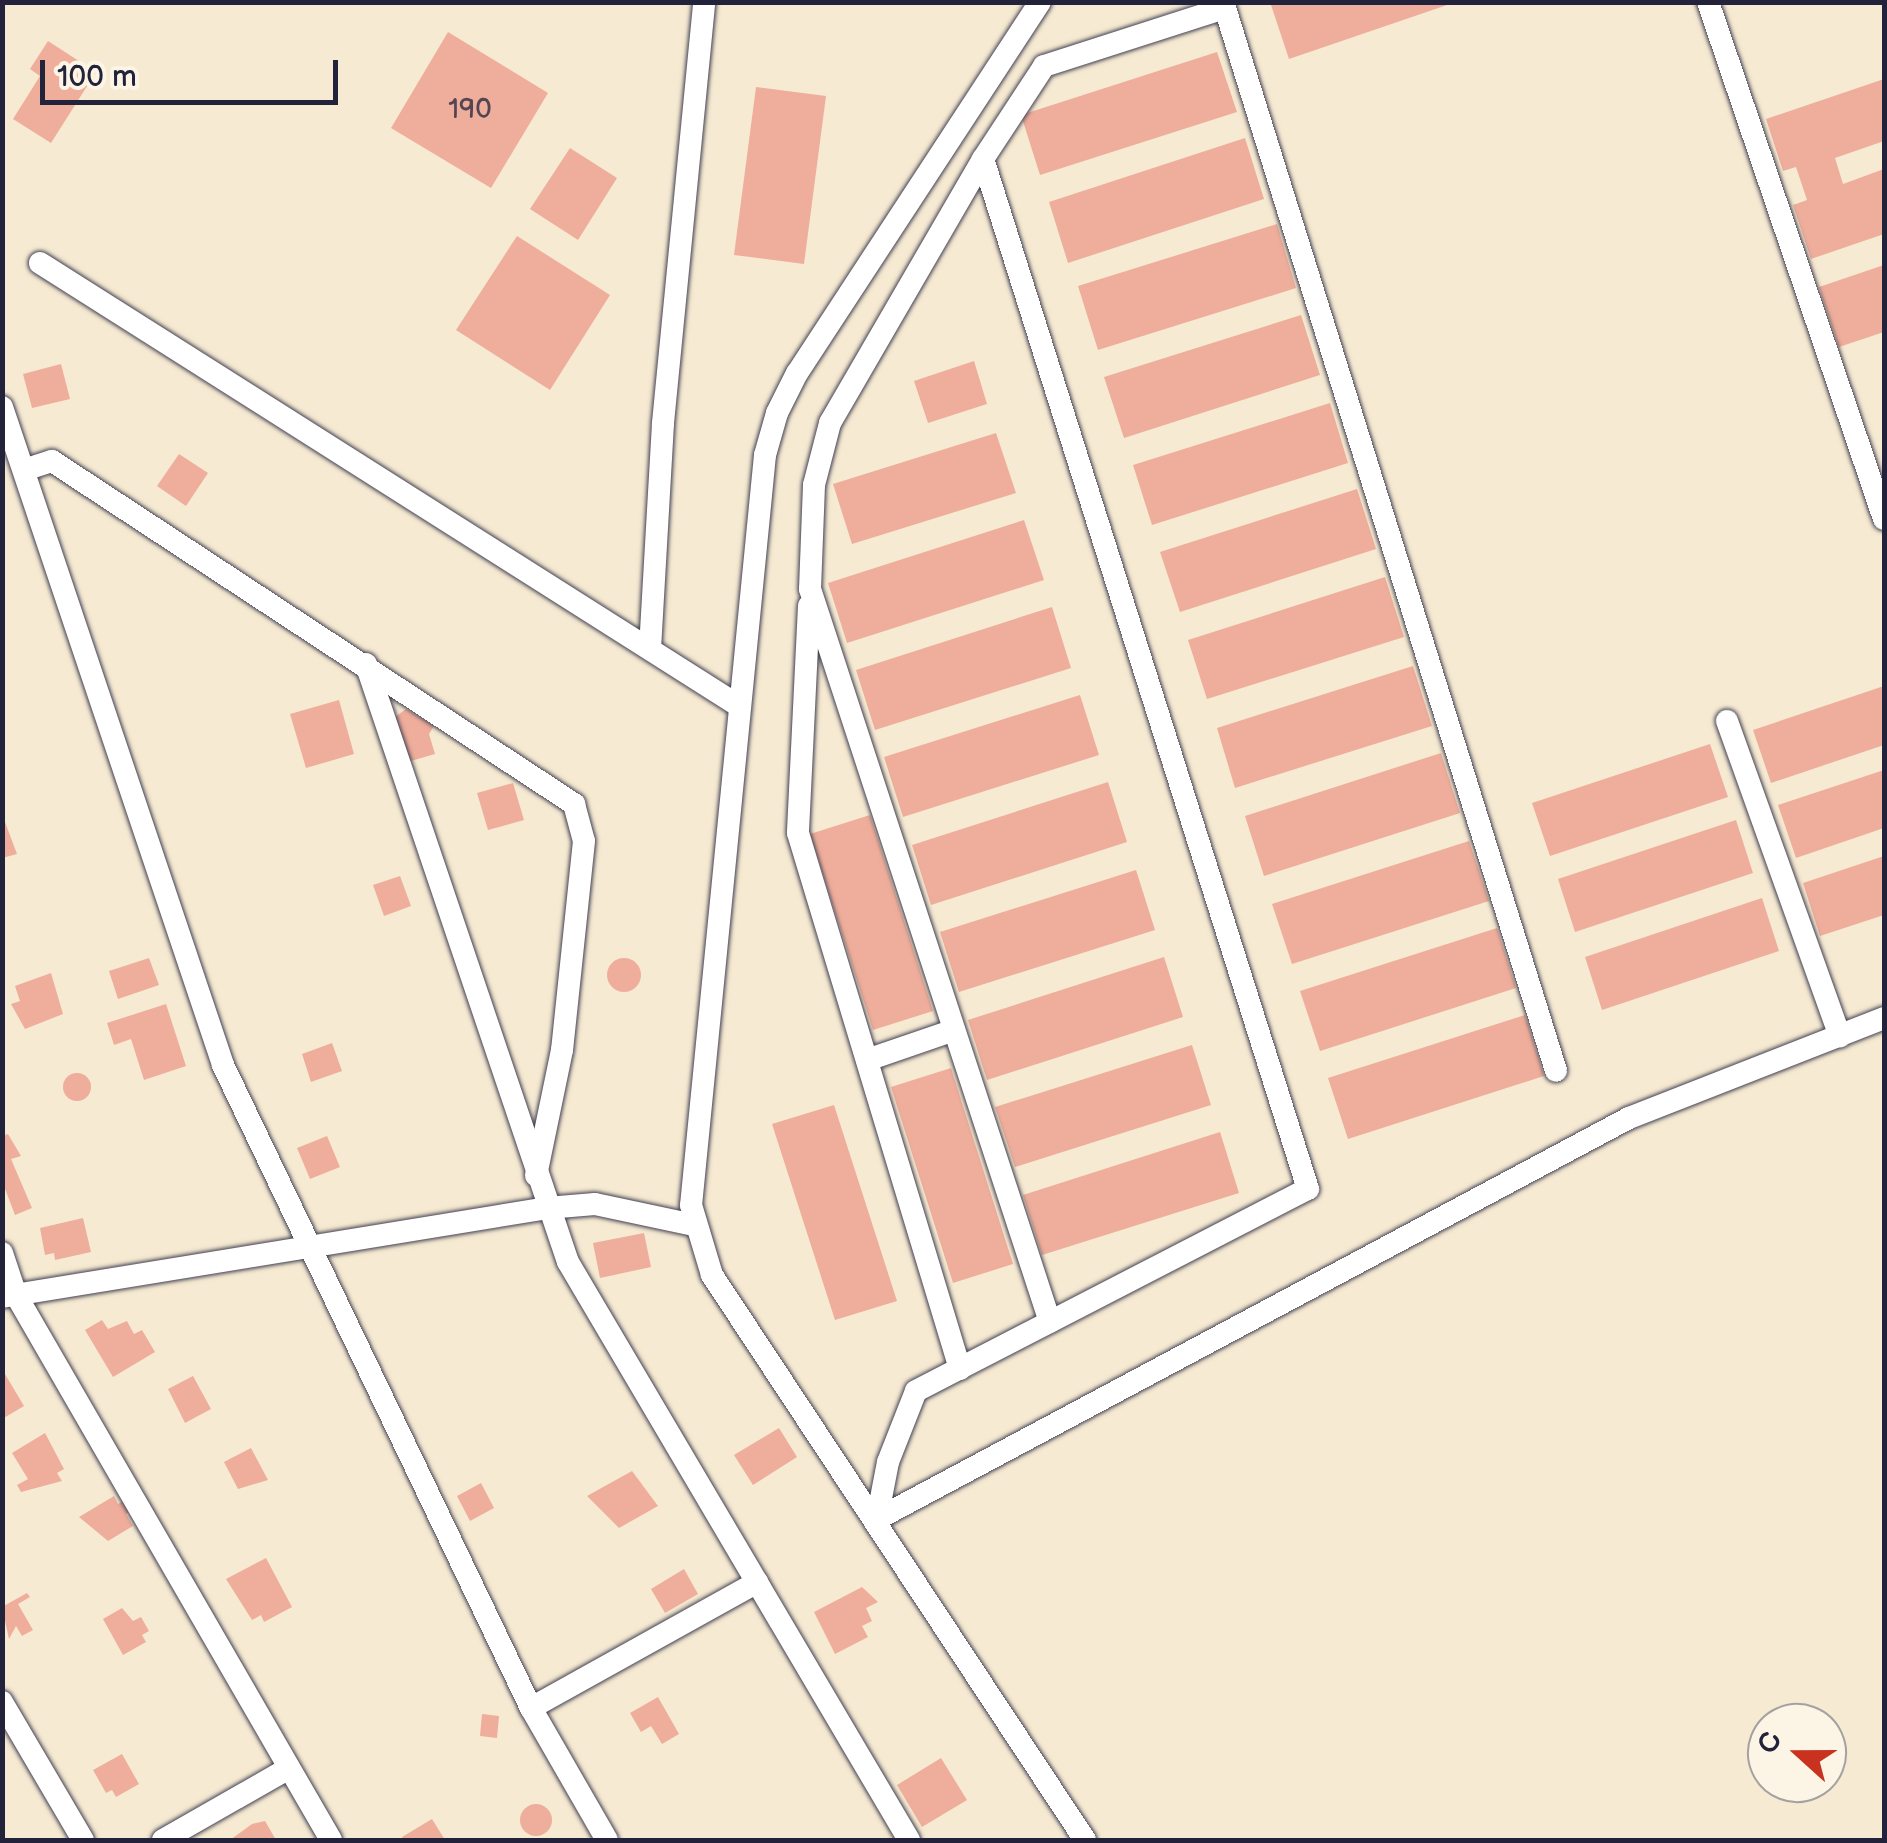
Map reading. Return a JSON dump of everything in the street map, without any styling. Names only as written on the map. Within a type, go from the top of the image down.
[{"type":"street","points":[[650,649],[663,423],[704,2]]},
{"type":"street","points":[[1040,2],[796,373],[777,413],[765,455],[690,1159],[694,1225],[712,1275],[1085,1840]]},
{"type":"street","points":[[1708,2],[1884,519]]},
{"type":"street","points":[[960,1369],[798,834],[814,485],[830,423],[983,160],[1044,66],[1225,8],[1556,1071]]},
{"type":"street","points":[[877,1520],[888,1462],[916,1391],[1308,1189],[983,160]]},
{"type":"street","points":[[40,262],[739,706]]},
{"type":"street","points":[[2,406],[222,1065],[531,1708],[607,1840]]},
{"type":"street","points":[[24,470],[52,460],[558,790],[582,822],[562,1050],[536,1176]]},
{"type":"street","points":[[810,589],[1050,1322]]},
{"type":"street","points":[[366,664],[568,1262],[909,1840]]},
{"type":"street","points":[[1726,722],[1840,1036]]},
{"type":"street","points":[[877,1520],[1629,1118],[1884,1018]]},
{"type":"street","points":[[866,1060],[954,1030]]},
{"type":"street","points":[[10,1296],[547,1208],[595,1204],[694,1225]]},
{"type":"street","points":[[2,1253],[10,1296],[331,1840]]},
{"type":"street","points":[[531,1708],[757,1582]]},
{"type":"street","points":[[2,1702],[83,1840]]},
{"type":"street","points":[[163,1840],[289,1768]]},
{"type":"building","points":[[1270,2],[1453,2],[1453,3],[1289,59]]},
{"type":"building","points":[[448,32],[548,93],[491,188],[391,128]]},
{"type":"building","points":[[48,41],[96,72],[51,143],[13,119],[40,76],[30,69]]},
{"type":"building","points":[[1217,52],[1237,112],[1040,175],[1021,115]]},
{"type":"building","points":[[1884,79],[1884,141],[1835,158],[1843,184],[1884,169],[1884,234],[1811,259],[1793,205],[1807,200],[1796,167],[1783,171],[1766,119]]},
{"type":"building","points":[[756,87],[826,96],[804,264],[734,255]]},
{"type":"building","points":[[1245,138],[1264,199],[1068,263],[1049,202]]},
{"type":"building","points":[[570,148],[617,178],[578,240],[530,209]]},
{"type":"building","points":[[1277,224],[1296,288],[1098,350],[1078,286]]},
{"type":"building","points":[[517,236],[610,295],[550,390],[456,330]]},
{"type":"building","points":[[1884,265],[1884,332],[1839,347],[1819,287]]},
{"type":"building","points":[[1301,315],[1320,375],[1124,438],[1104,377]]},
{"type":"building","points":[[974,361],[987,404],[928,423],[914,381]]},
{"type":"building","points":[[61,364],[70,399],[32,408],[23,374]]},
{"type":"building","points":[[1330,403],[1348,463],[1152,525],[1133,465]]},
{"type":"building","points":[[996,433],[1016,493],[852,544],[833,484]]},
{"type":"building","points":[[179,454],[208,473],[186,506],[157,486]]},
{"type":"building","points":[[1357,489],[1376,549],[1180,612],[1160,552]]},
{"type":"building","points":[[1024,520],[1044,580],[847,643],[828,583]]},
{"type":"building","points":[[1385,577],[1404,637],[1207,699],[1188,640]]},
{"type":"building","points":[[1052,607],[1071,668],[875,730],[856,670]]},
{"type":"building","points":[[1413,666],[1432,726],[1235,788],[1217,728]]},
{"type":"building","points":[[1884,686],[1884,745],[1771,783],[1753,730]]},
{"type":"building","points":[[1080,695],[1099,755],[903,817],[884,757]]},
{"type":"building","points":[[339,700],[354,754],[306,768],[290,714]]},
{"type":"building","points":[[406,709],[434,726],[429,734],[435,754],[404,763],[391,720]]},
{"type":"building","points":[[1710,744],[1728,797],[1550,856],[1532,803]]},
{"type":"building","points":[[1441,753],[1460,813],[1264,876],[1245,816]]},
{"type":"building","points":[[1884,770],[1884,828],[1796,858],[1778,805]]},
{"type":"building","points":[[1108,782],[1127,842],[931,905],[912,845]]},
{"type":"building","points":[[513,783],[524,820],[488,830],[477,793]]},
{"type":"building","points":[[2,814],[17,854],[2,858]]},
{"type":"building","points":[[870,815],[933,1011],[873,1030],[810,834]]},
{"type":"building","points":[[1736,820],[1753,873],[1575,932],[1558,879]]},
{"type":"building","points":[[1469,841],[1489,901],[1292,964],[1272,904]]},
{"type":"building","points":[[1884,856],[1884,915],[1820,936],[1803,883]]},
{"type":"building","points":[[1136,870],[1155,930],[959,992],[940,932]]},
{"type":"building","points":[[400,876],[411,906],[384,916],[373,885]]},
{"type":"building","points":[[1762,898],[1779,951],[1602,1010],[1585,957]]},
{"type":"building","points":[[1497,928],[1516,988],[1320,1051],[1300,991]]},
{"type":"building","points":[[1164,957],[1183,1017],[987,1080],[968,1020]]},
{"type":"building","points":[[149,958],[159,985],[118,999],[109,971]]},
{"type":"building","points":[[624,958],[636,963],[641,975],[636,987],[624,992],[612,987],[607,975],[612,963]]},
{"type":"building","points":[[51,973],[63,1014],[25,1029],[11,1004],[20,1001],[15,986]]},
{"type":"building","points":[[166,1004],[186,1066],[144,1080],[131,1039],[114,1045],[107,1023]]},
{"type":"building","points":[[1525,1015],[1544,1076],[1348,1139],[1328,1078]]},
{"type":"building","points":[[332,1043],[342,1071],[311,1082],[302,1054]]},
{"type":"building","points":[[1192,1045],[1211,1105],[1015,1167],[995,1107]]},
{"type":"building","points":[[951,1068],[1013,1264],[953,1283],[891,1087]]},
{"type":"building","points":[[77,1073],[87,1077],[91,1087],[87,1097],[77,1101],[67,1097],[63,1087],[67,1077]]},
{"type":"building","points":[[834,1105],[897,1301],[835,1320],[772,1124]]},
{"type":"building","points":[[1220,1132],[1239,1193],[1042,1255],[1023,1195]]},
{"type":"building","points":[[8,1134],[21,1156],[11,1159],[32,1208],[15,1215],[2,1181],[2,1136]]},
{"type":"building","points":[[327,1136],[340,1167],[310,1179],[297,1148]]},
{"type":"building","points":[[83,1218],[91,1252],[55,1260],[54,1253],[45,1255],[40,1228]]},
{"type":"building","points":[[644,1233],[651,1267],[600,1278],[593,1243]]},
{"type":"building","points":[[102,1320],[108,1329],[127,1321],[134,1334],[142,1330],[155,1352],[113,1377],[85,1330]]},
{"type":"building","points":[[2,1369],[24,1406],[2,1419]]},
{"type":"building","points":[[193,1376],[211,1409],[185,1423],[168,1389]]},
{"type":"building","points":[[779,1428],[797,1457],[753,1485],[734,1455]]},
{"type":"building","points":[[45,1433],[64,1469],[57,1473],[62,1481],[21,1492],[17,1485],[28,1479],[12,1453]]},
{"type":"building","points":[[251,1448],[268,1480],[238,1489],[224,1462]]},
{"type":"building","points":[[632,1471],[658,1506],[619,1528],[587,1496]]},
{"type":"building","points":[[481,1483],[494,1508],[470,1521],[457,1496]]},
{"type":"building","points":[[114,1496],[118,1504],[129,1498],[135,1508],[126,1514],[133,1526],[108,1541],[79,1517]]},
{"type":"building","points":[[266,1558],[292,1607],[264,1622],[261,1615],[252,1620],[226,1579]]},
{"type":"building","points":[[684,1569],[698,1594],[665,1613],[651,1589]]},
{"type":"building","points":[[862,1587],[878,1602],[866,1608],[872,1621],[862,1626],[868,1637],[835,1654],[814,1612]]},
{"type":"building","points":[[27,1593],[30,1597],[18,1604],[33,1630],[22,1636],[16,1626],[9,1639],[2,1607]]},
{"type":"building","points":[[122,1608],[133,1621],[141,1617],[149,1631],[142,1635],[146,1642],[123,1655],[103,1619]]},
{"type":"building","points":[[658,1697],[679,1734],[662,1744],[651,1726],[641,1732],[630,1713]]},
{"type":"building","points":[[482,1714],[499,1716],[497,1738],[480,1736]]},
{"type":"building","points":[[122,1754],[139,1784],[116,1797],[112,1790],[106,1793],[93,1770]]},
{"type":"building","points":[[941,1758],[967,1800],[922,1827],[897,1785]]},
{"type":"building","points":[[536,1804],[547,1809],[552,1820],[547,1831],[536,1836],[525,1831],[520,1820],[525,1809]]},
{"type":"building","points":[[432,1819],[445,1840],[404,1840],[402,1837]]},
{"type":"building","points":[[265,1821],[276,1840],[230,1840],[252,1824]]}]
